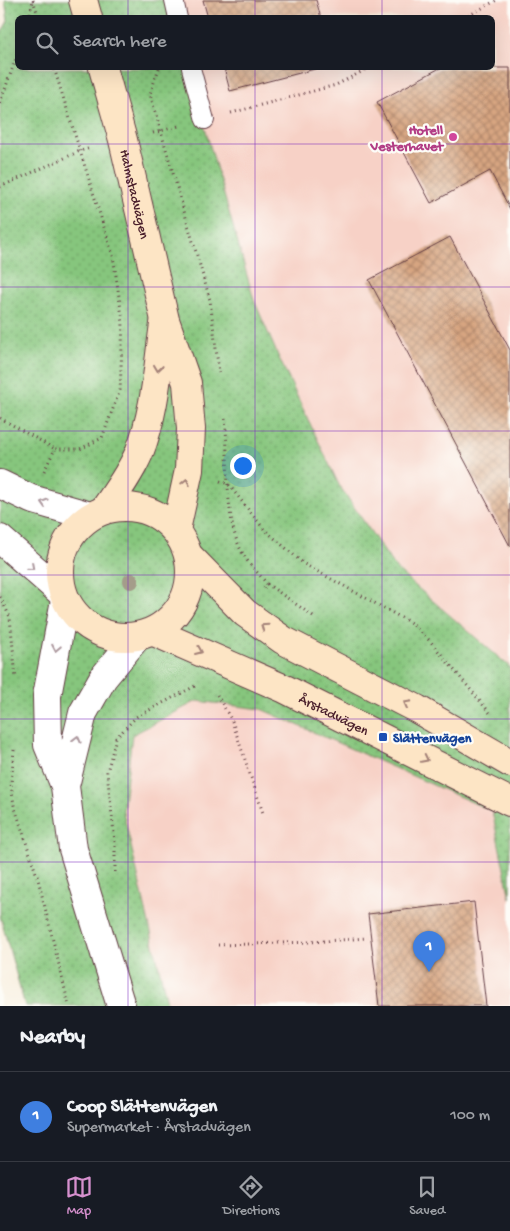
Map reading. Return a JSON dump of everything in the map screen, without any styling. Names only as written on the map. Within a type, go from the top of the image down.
[{"type":"main road","points":[[83,0],[87,15]]},
{"type":"main road","name":"Halmstadvägen","points":[[103,70],[123,140],[165,320],[186,383],[191,429],[189,470],[176,530]]},
{"type":"main road","name":"Halmstadvägen","points":[[97,513],[126,478],[139,452],[149,420],[165,320]]},
{"type":"main road","points":[[190,557],[191,579],[185,600],[172,619],[145,635],[114,638],[94,631],[77,618],[64,597],[59,572],[63,551],[73,531],[97,513],[130,506],[155,514],[176,530],[190,557],[245,613],[283,640],[409,704],[510,763]]},
{"type":"main road","name":"Årstadvägen","points":[[145,635],[284,689],[510,802]]},
{"type":"street","points":[[0,484],[31,499],[97,513]]},
{"type":"street","points":[[0,540],[64,597],[47,696],[48,745],[65,786],[73,849],[121,1006]]},
{"type":"street","points":[[65,786],[83,714],[103,678],[145,635]]},
{"type":"lane","points":[[174,0],[177,15]]},
{"type":"lane","points":[[192,70],[205,120]]},
{"type":"path","points":[[30,15],[33,0]]},
{"type":"path","points":[[33,0],[37,15]]},
{"type":"path","points":[[470,15],[497,0]]},
{"type":"path","points":[[0,103],[15,61]]},
{"type":"path","points":[[0,418],[54,449],[80,450],[102,438],[120,390],[123,323],[113,256],[55,70]]},
{"type":"path","points":[[31,499],[54,449]]},
{"type":"path","points":[[189,470],[228,484],[264,529],[304,564],[411,623],[430,641],[494,717]]},
{"type":"path","points":[[267,584],[320,621]]},
{"type":"path","points":[[0,597],[10,618],[17,684]]},
{"type":"path","points":[[212,687],[232,721],[263,813]]},
{"type":"path","points":[[15,748],[11,784],[14,804],[38,879],[70,1006]]},
{"type":"path","points":[[218,945],[367,938]]},
{"type":"shaded area","points":[[168,0],[510,0],[510,667],[397,569],[339,485],[254,300],[189,70],[495,70],[495,15],[172,15]]},
{"type":"shaded area","points":[[197,701],[261,709],[492,811],[510,898],[510,1006],[168,1006],[123,811],[132,735]]},
{"type":"green space","points":[[5,0],[168,0],[172,15],[15,15],[15,70],[189,70],[254,300],[339,485],[397,570],[510,667],[510,898],[492,811],[261,709],[197,701],[132,735],[123,811],[168,1006],[25,1006],[0,916],[0,35],[8,21]]},
{"type":"building","points":[[203,0],[316,0],[320,15],[207,15]]},
{"type":"building","name":"Hotell Vesterhavet","points":[[495,68],[510,68],[510,209],[490,171],[431,203],[377,102],[436,70],[495,70]]},
{"type":"building","points":[[225,70],[311,70],[230,91]]},
{"type":"building","points":[[450,237],[510,350],[510,546],[369,280]]},
{"type":"building","points":[[474,902],[486,1006],[379,1006],[368,914]]},
{"type":"place","name":"Hotell Vesterhavet","points":[[453,137]]},
{"type":"place","name":"Slättenvägen","points":[[383,737]]},
{"type":"place","name":"Coop Slättenvägen","points":[[429,972]]}]
